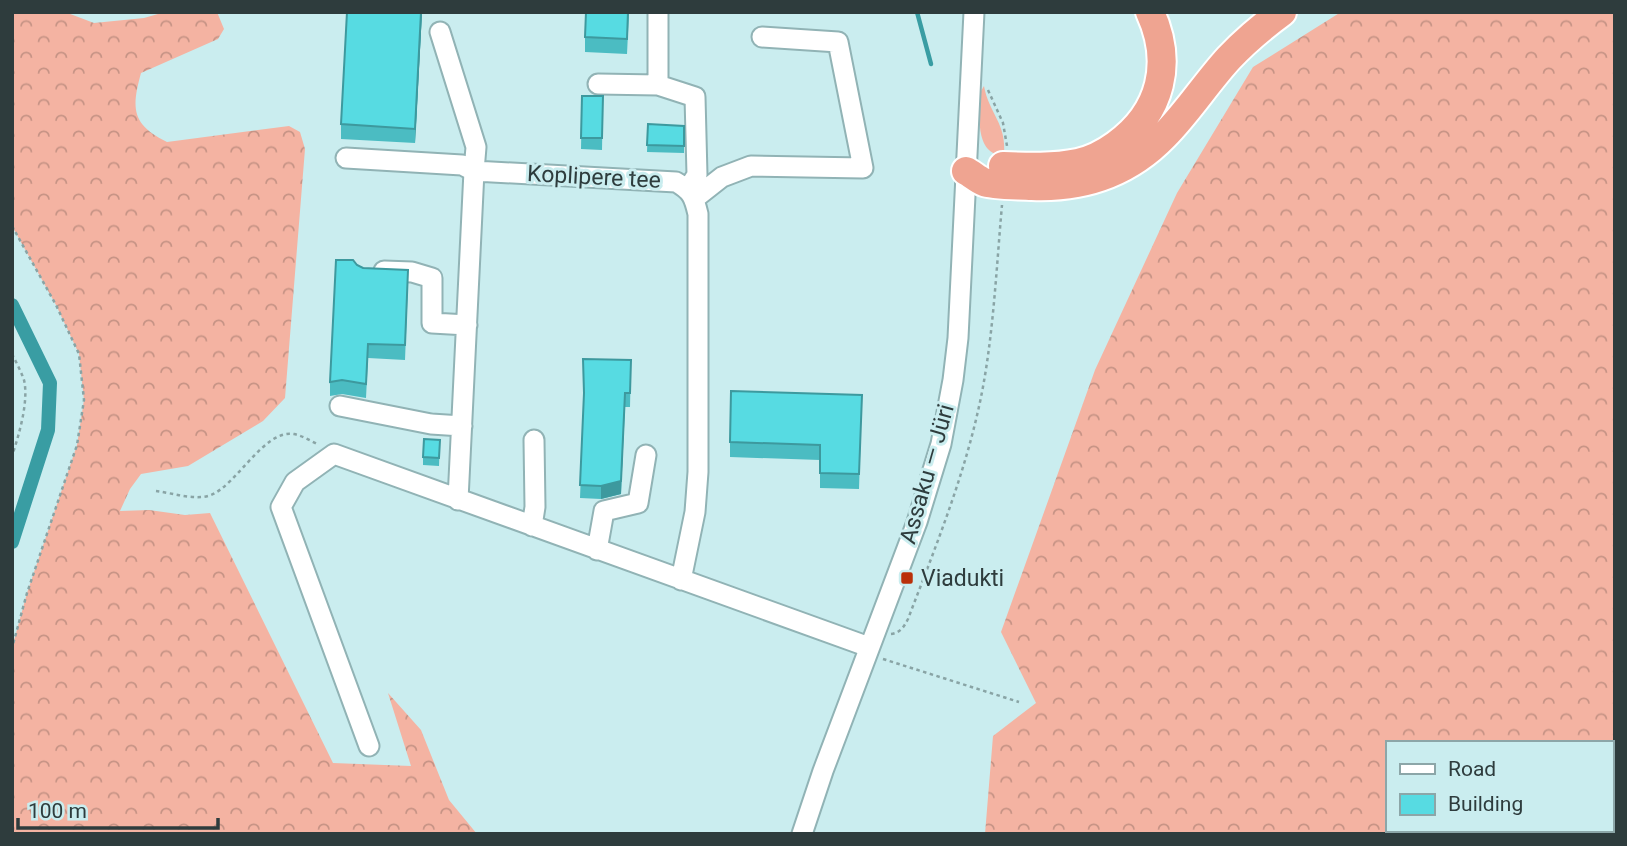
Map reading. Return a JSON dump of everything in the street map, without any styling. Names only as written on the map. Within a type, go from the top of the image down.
[{"type":"highway","points":[[966,171],[989,164],[1050,166],[1079,163],[1106,152],[1128,136],[1148,114],[1161,69],[1160,39],[1150,12]]},
{"type":"highway","points":[[966,171],[985,183],[1049,186],[1074,184],[1124,167],[1163,137],[1229,58],[1282,12]]},
{"type":"street","points":[[657,85],[658,12]]},
{"type":"street","name":"Assaku — Jüri","points":[[802,834],[822,771],[916,522],[941,444],[958,338],[974,12]]},
{"type":"street","points":[[440,32],[476,147],[458,500]]},
{"type":"street","points":[[691,194],[722,177],[751,166],[863,168],[838,42],[762,37]]},
{"type":"street","points":[[597,84],[657,85],[695,97],[697,175],[691,194],[698,214],[698,472],[695,512],[681,580]]},
{"type":"street","name":"Koplipere tee","points":[[346,158],[461,164],[474,171],[676,182],[691,194]]},
{"type":"street","points":[[364,270],[412,272],[432,278],[432,323],[467,325]]},
{"type":"street","points":[[340,407],[431,424],[462,426]]},
{"type":"street","points":[[532,526],[535,507],[534,440]]},
{"type":"street","points":[[369,746],[281,507],[295,482],[334,454],[681,580],[870,645]]},
{"type":"street","points":[[597,550],[604,511],[638,503],[646,455]]},
{"type":"path","points":[[986,87],[1003,123],[1007,145]]},
{"type":"path","points":[[870,645],[903,628],[960,478],[982,392],[1001,215]]},
{"type":"path","points":[[12,226],[56,305],[79,354],[85,400],[77,446],[27,593],[12,648]]},
{"type":"path","points":[[12,354],[24,380],[22,417],[12,456]]},
{"type":"path","points":[[156,491],[194,497],[210,496],[266,445],[277,437],[291,433],[334,454]]},
{"type":"path","points":[[870,645],[1019,702]]},
{"type":"green space","points":[[12,12],[65,12],[94,23],[144,18],[165,12],[217,12],[224,29],[218,39],[141,73],[136,106],[141,122],[155,136],[167,142],[289,126],[300,132],[305,149],[285,398],[263,421],[188,466],[141,474],[130,489],[120,511],[149,510],[185,515],[210,513],[333,763],[411,766],[388,693],[421,730],[449,800],[477,834],[12,834],[12,648],[27,593],[77,445],[84,400],[79,354],[56,305],[12,226]]},
{"type":"green space","points":[[1341,12],[1615,12],[1615,834],[985,834],[993,736],[1036,703],[1001,632],[1095,370],[1177,193],[1253,67]]},
{"type":"green space","points":[[984,86],[1003,135],[1004,156],[987,148],[983,140],[980,110],[981,91]]},
{"type":"building","points":[[347,12],[421,12],[415,129],[341,124]]},
{"type":"building","points":[[586,12],[628,12],[627,39],[585,37]]},
{"type":"building","points":[[582,96],[603,96],[602,138],[581,138]]},
{"type":"building","points":[[648,124],[684,126],[684,146],[647,145]]},
{"type":"building","points":[[336,260],[353,260],[363,268],[408,270],[405,345],[368,344],[366,384],[342,380],[330,382]]},
{"type":"building","points":[[583,359],[631,360],[630,393],[625,393],[621,481],[601,486],[580,485]]},
{"type":"building","points":[[731,391],[862,395],[859,474],[820,473],[820,445],[730,442]]},
{"type":"building","points":[[424,439],[440,440],[439,458],[423,457]]},
{"type":"waterway","points":[[917,12],[931,64]]},
{"type":"waterway","points":[[12,305],[50,383],[48,430],[12,542]]},
{"type":"place","name":"Viadukti","points":[[907,578]]}]
